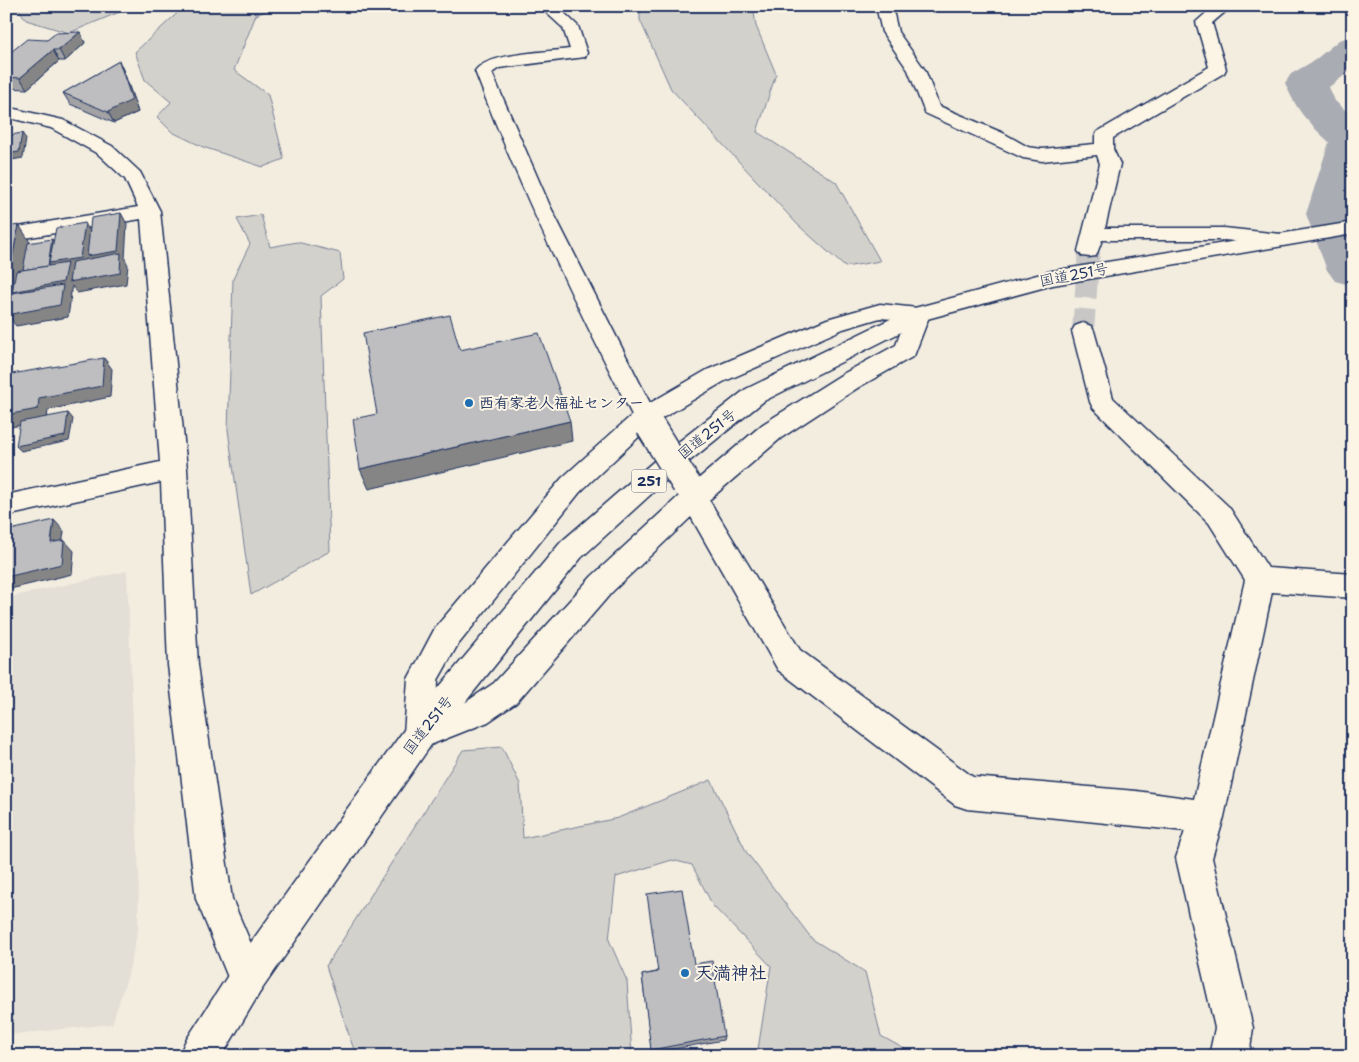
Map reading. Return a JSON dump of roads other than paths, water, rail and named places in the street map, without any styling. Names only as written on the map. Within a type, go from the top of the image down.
[{"type":"main road","points":[[547,6],[570,26],[579,53],[495,64],[483,71],[508,136],[584,298],[647,422],[690,491],[789,660],[967,793],[1136,808],[1208,817]]},
{"type":"main road","points":[[884,6],[885,19],[893,40],[915,66],[930,110],[996,137],[1022,152],[1042,155],[1104,150]]},
{"type":"main road","points":[[1224,6],[1204,22],[1218,69],[1104,136],[1104,150],[1110,164],[1090,243],[1224,234],[1282,240]]},
{"type":"main road","points":[[6,112],[57,124],[105,150],[133,176],[150,211],[174,469],[182,665],[214,899],[247,979]]},
{"type":"main road","points":[[6,235],[150,211]]},
{"type":"main road","name":"国道251号","points":[[199,1056],[247,979],[420,734],[571,550],[662,470],[755,395],[919,314],[1052,278],[1341,230]]},
{"type":"main road","points":[[880,311],[919,314],[906,350],[850,381],[772,431],[690,491],[602,584],[506,693],[477,712],[420,734],[423,679],[446,637],[571,485],[647,422],[715,376],[835,324],[880,311]]},
{"type":"main road","points":[[1083,331],[1102,402],[1219,515],[1260,579],[1208,817],[1194,858],[1234,1028],[1229,1056]]},
{"type":"main road","points":[[6,506],[174,469]]},
{"type":"main road","points":[[1260,579],[1353,586]]},
{"type":"waterway","points":[[1353,48],[1329,69],[1306,83],[1317,107],[1352,140],[1330,214],[1353,270]]},
{"type":"tunnel","points":[[1083,331],[1089,251]]},
{"type":"place","name":"西有家老人福祉センター","points":[[469,403]]},
{"type":"place","name":"天満神社","points":[[685,973]]}]
